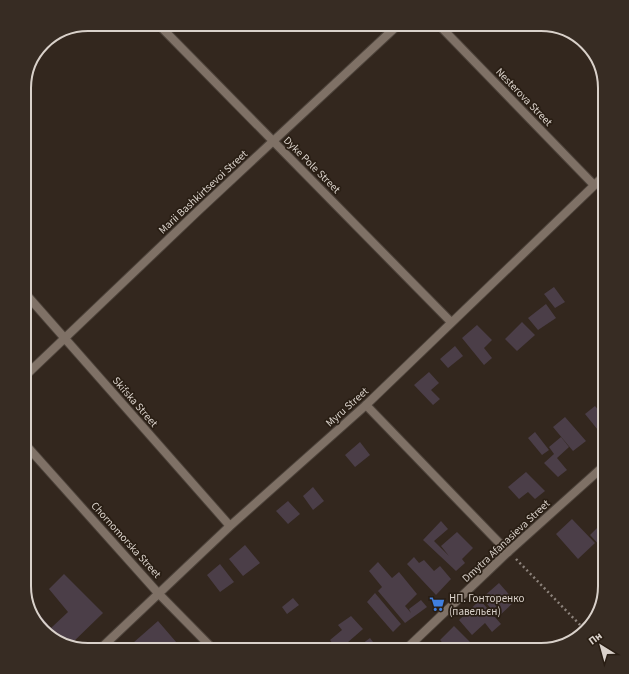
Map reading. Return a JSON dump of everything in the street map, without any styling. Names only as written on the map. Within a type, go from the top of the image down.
[{"type":"street","name":"Dyke Pole Street","points":[[165,31],[451,322]]},
{"type":"street","name":"Marii Bashkirtsevoi Street","points":[[31,371],[198,211],[391,31]]},
{"type":"street","name":"Nesterova Street","points":[[445,31],[594,186]]},
{"type":"street","name":"Myru Street","points":[[106,643],[230,526],[366,405],[598,182]]},
{"type":"street","name":"Skifska Street","points":[[31,300],[230,526]]},
{"type":"street","points":[[366,405],[508,552]]},
{"type":"street","name":"Chornomorska Street","points":[[31,451],[158,593],[207,643]]},
{"type":"street","name":"Dmytra Afanasieva Street","points":[[412,643],[508,552],[598,471]]},
{"type":"path","points":[[508,552],[581,626]]},
{"type":"building","points":[[554,287],[565,302],[555,308],[544,294]]},
{"type":"building","points":[[546,304],[556,318],[538,330],[528,318]]},
{"type":"building","points":[[522,322],[535,335],[517,351],[505,339]]},
{"type":"building","points":[[477,325],[492,340],[484,348],[492,358],[484,365],[462,338]]},
{"type":"building","points":[[455,346],[463,356],[448,368],[440,359]]},
{"type":"building","points":[[429,372],[439,383],[431,390],[440,399],[433,405],[414,385]]},
{"type":"building","points":[[595,406],[598,410],[598,430],[585,414]]},
{"type":"building","points":[[565,417],[586,441],[573,451],[553,427]]},
{"type":"building","points":[[535,432],[549,450],[542,455],[528,438]]},
{"type":"building","points":[[561,437],[569,447],[557,458],[567,470],[558,477],[544,463],[554,454],[549,447]]},
{"type":"building","points":[[360,442],[370,455],[355,467],[345,455]]},
{"type":"building","points":[[526,472],[545,491],[535,499],[528,492],[519,499],[508,487]]},
{"type":"building","points":[[313,487],[324,501],[313,510],[303,496]]},
{"type":"building","points":[[288,501],[300,514],[288,524],[276,511]]},
{"type":"building","points":[[572,519],[595,543],[578,559],[556,534]]},
{"type":"building","points":[[441,521],[448,529],[434,541],[449,556],[441,546],[457,532],[473,548],[462,559],[465,563],[456,571],[423,540]]},
{"type":"building","points":[[598,527],[598,544],[590,535]]},
{"type":"building","points":[[245,545],[260,563],[243,576],[229,559]]},
{"type":"building","points":[[414,557],[419,563],[424,560],[434,571],[440,566],[451,579],[436,595],[407,564]]},
{"type":"building","points":[[378,562],[392,578],[399,572],[417,594],[405,606],[411,613],[409,609],[421,600],[427,607],[405,623],[378,591],[382,587],[369,571]]},
{"type":"building","points":[[220,564],[234,582],[220,592],[207,575]]},
{"type":"building","points":[[64,574],[103,613],[74,641],[69,640],[53,631],[43,621],[38,613],[51,628],[68,612],[49,589]]},
{"type":"building","points":[[499,583],[515,601],[498,617],[482,598]]},
{"type":"building","points":[[375,593],[401,624],[393,632],[367,602]]},
{"type":"building","points":[[293,598],[299,605],[287,614],[282,607]]},
{"type":"building","points":[[480,600],[501,624],[492,632],[485,623],[472,635],[459,620]]},
{"type":"building","points":[[351,616],[363,629],[347,643],[332,643],[330,640],[342,630],[338,625]]},
{"type":"building","points":[[158,621],[177,643],[133,643]]},
{"type":"building","points":[[454,626],[471,643],[443,643],[440,640]]},
{"type":"building","points":[[370,638],[374,643],[363,643]]},
{"type":"place","name":"НП. Гонторенко (павельєн)","points":[[437,604]]}]
